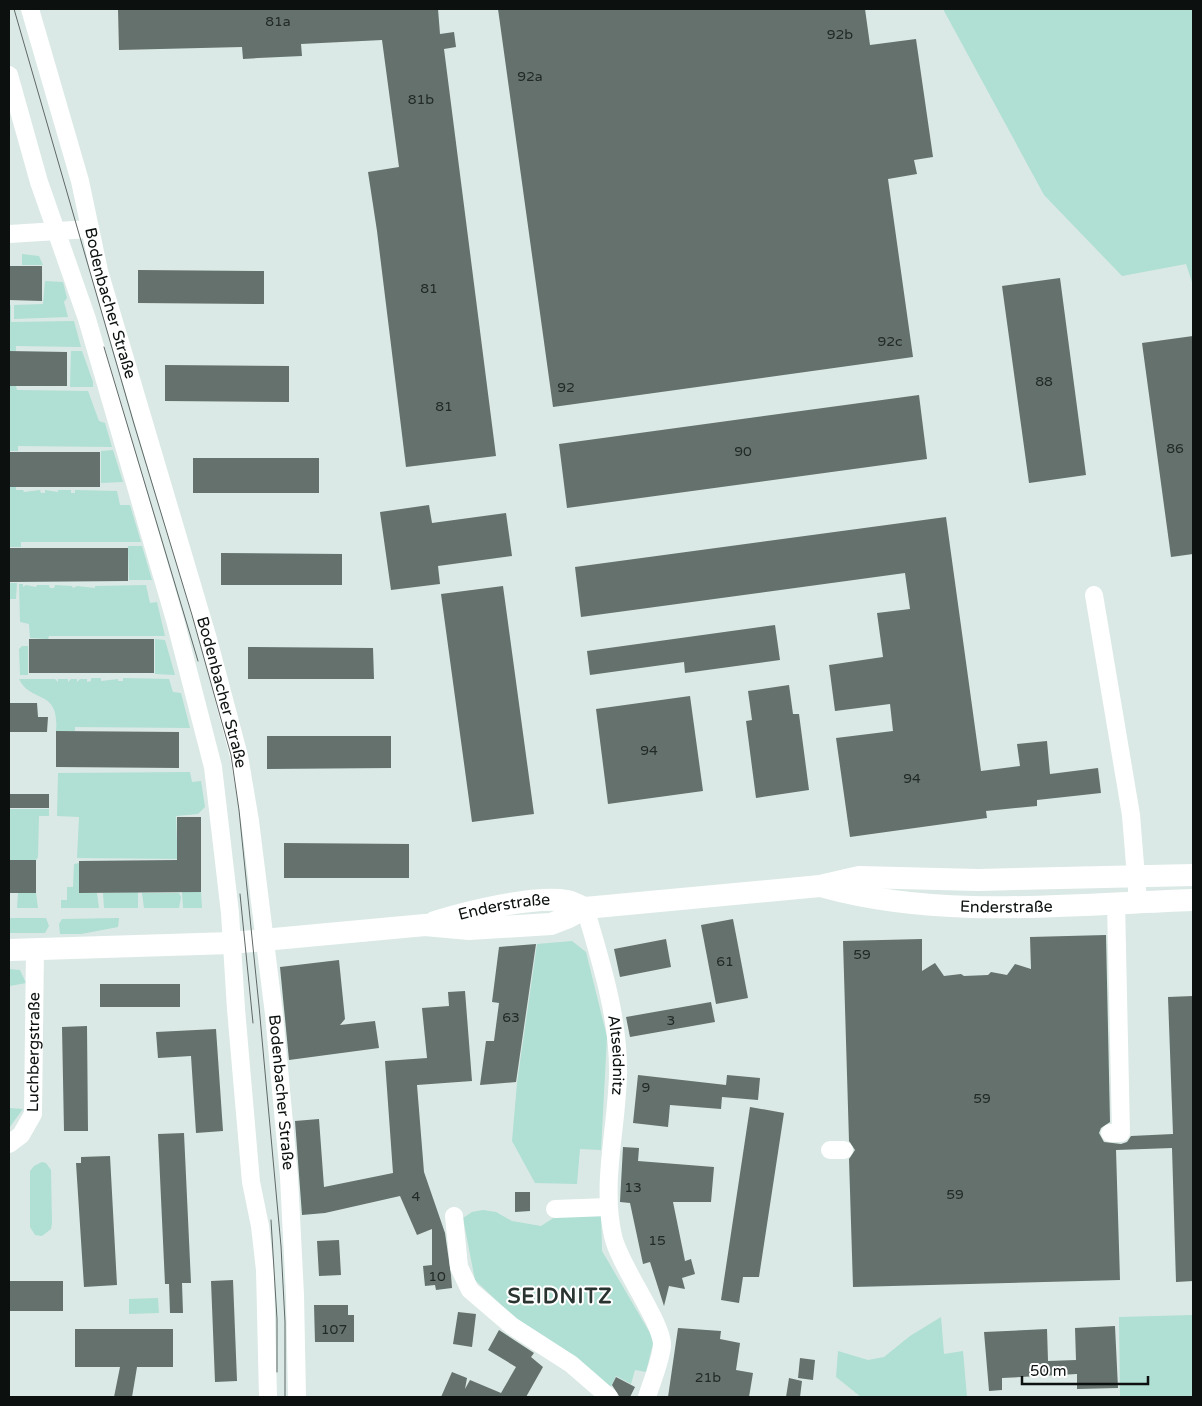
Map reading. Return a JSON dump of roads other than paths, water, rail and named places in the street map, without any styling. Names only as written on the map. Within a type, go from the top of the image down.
[{"type":"main road","name":"Enderstraße","points":[[9,950],[232,943],[425,925],[467,911],[549,900],[568,901],[585,908],[820,886],[859,877],[978,880],[1193,875]]},
{"type":"main road","name":"Enderstraße","points":[[820,886],[858,896],[980,908],[1193,900]]},
{"type":"street","name":"Bodenbacher Straße","points":[[30,9],[80,180],[99,271],[234,732],[250,821],[273,1005],[289,1177],[295,1295],[297,1397]]},
{"type":"street","name":"Bodenbacher Straße","points":[[9,75],[55,232],[84,309],[172,612],[213,767],[223,840],[251,1182],[260,1226],[265,1270],[268,1397]]},
{"type":"street","points":[[9,234],[90,229]]},
{"type":"street","points":[[1094,594],[1131,815],[1136,876],[1127,902],[1121,1133],[1110,1133]]},
{"type":"street","name":"Altseidnitz","points":[[585,908],[609,996],[616,1034],[618,1074],[608,1207],[613,1238],[624,1267],[657,1325],[662,1344],[648,1397]]},
{"type":"street","name":"Luchbergstraße","points":[[9,1144],[26,1128],[34,1114],[35,950]]},
{"type":"street","points":[[555,1208],[608,1207]]},
{"type":"street","points":[[454,1216],[459,1266],[470,1290],[512,1326],[570,1364],[608,1397]]},
{"type":"tram line","points":[[14,9],[134,424],[192,615],[231,755],[239,810],[259,1006],[281,1246],[285,1322],[285,1397]]},
{"type":"tram line","points":[[104,347],[198,661]]},
{"type":"tram line","points":[[240,894],[253,1023]]},
{"type":"tram line","points":[[271,1220],[277,1319],[277,1372]]},
{"type":"district","name":"SEIDNITZ","points":[[560,1296]]}]
